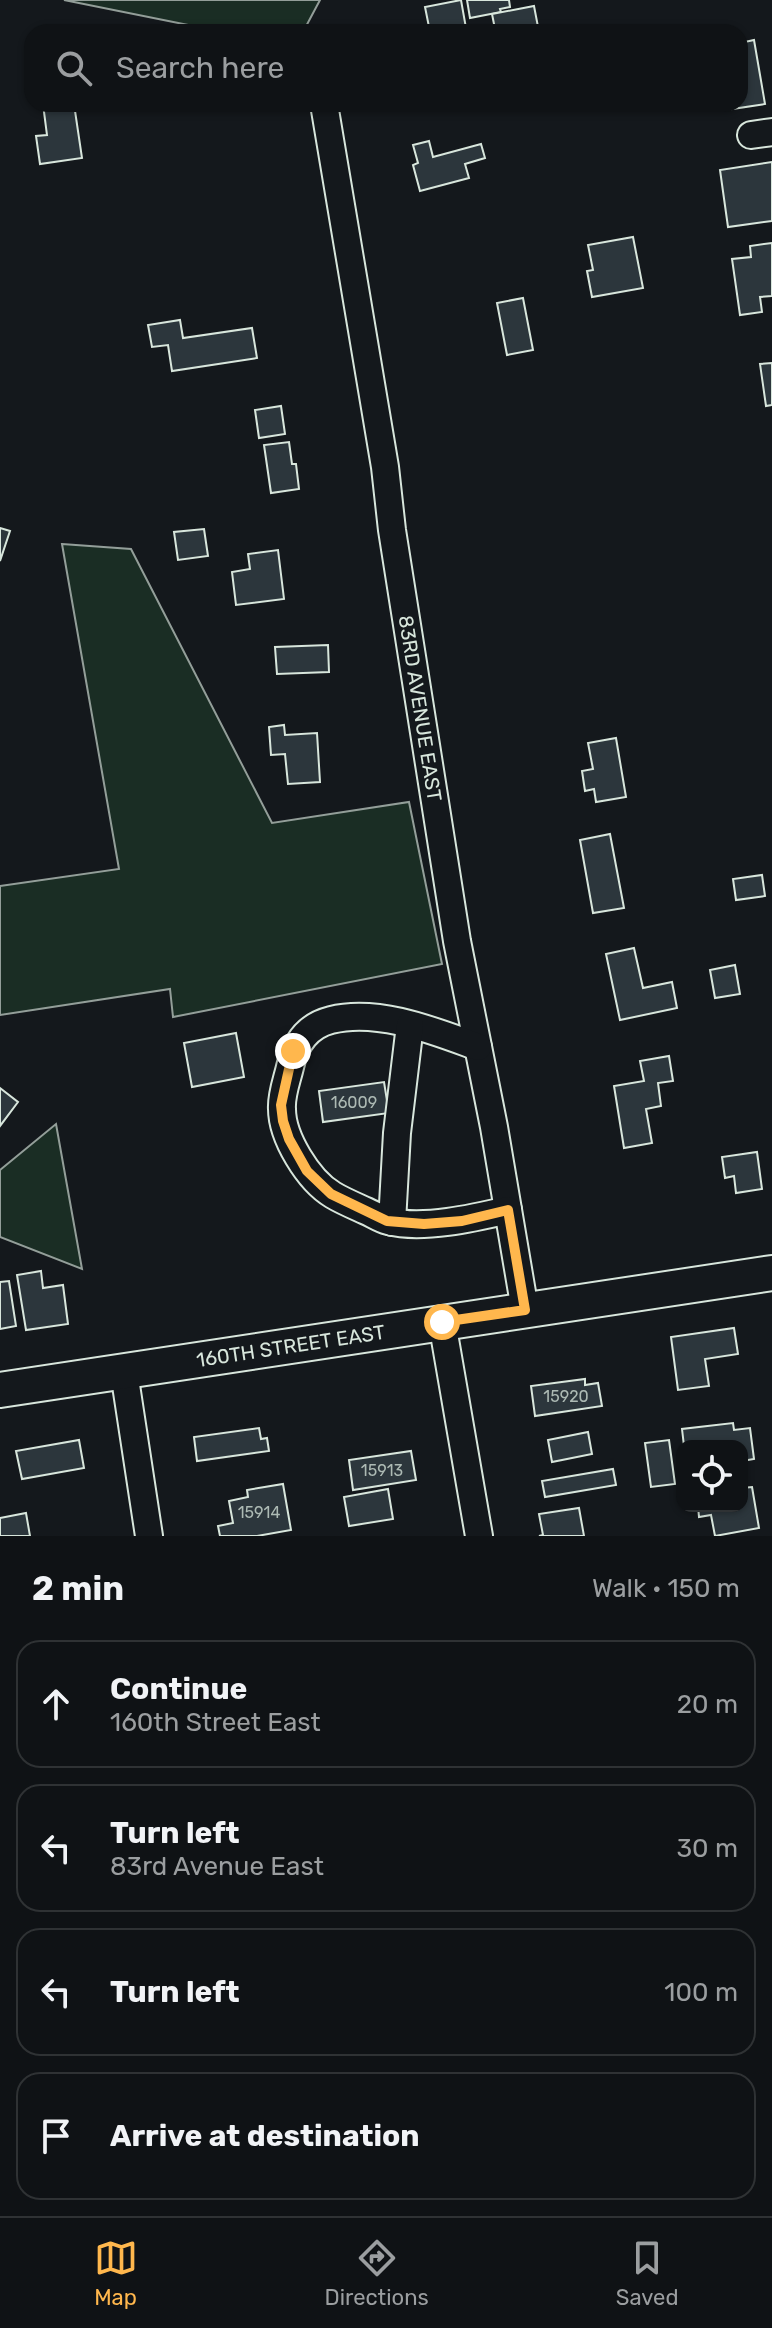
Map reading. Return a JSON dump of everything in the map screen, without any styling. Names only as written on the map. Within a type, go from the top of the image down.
[{"type":"main road","name":"160TH STREET EAST","points":[[0,1390],[442,1322],[771,1278]]},
{"type":"street","name":"83RD AVENUE EAST","points":[[325,112],[385,467],[392,530],[457,941],[525,1310]]},
{"type":"street","points":[[478,1047],[410,1025],[356,1017],[331,1020],[312,1027],[293,1051],[281,1105],[283,1121],[307,1171],[331,1194],[387,1221],[424,1224],[462,1221],[508,1210]]},
{"type":"street","points":[[392,1222],[397,1133],[410,1025]]},
{"type":"street","points":[[442,1322],[479,1536]]},
{"type":"street","points":[[124,1372],[149,1536]]},
{"type":"green space","points":[[64,0],[320,0],[307,24],[183,24]]},
{"type":"green space","points":[[62,544],[131,549],[272,823],[409,802],[442,964],[173,1017],[170,989],[0,1015],[0,886],[119,869]]},
{"type":"green space","points":[[56,1124],[82,1269],[0,1237],[0,1170]]},
{"type":"building","points":[[461,0],[465,24],[428,24],[425,7]]},
{"type":"building","points":[[467,0],[509,0],[510,7],[500,9],[501,12],[470,18]]},
{"type":"building","points":[[534,6],[537,24],[494,24],[492,14]]},
{"type":"building","points":[[754,40],[765,104],[748,107],[748,41]]},
{"type":"building","points":[[44,112],[75,112],[82,158],[40,164],[36,136],[47,135]]},
{"type":"building","points":[[429,141],[433,157],[481,144],[485,158],[465,164],[469,178],[420,191],[413,165],[418,163],[413,145]]},
{"type":"building","points":[[772,162],[772,221],[728,227],[720,170]]},
{"type":"building","points":[[633,237],[643,288],[592,297],[587,271],[593,270],[588,245]]},
{"type":"building","points":[[772,243],[772,296],[760,297],[762,312],[740,315],[732,259],[751,257],[750,246]]},
{"type":"building","points":[[523,298],[533,350],[507,355],[497,303]]},
{"type":"building","points":[[180,320],[183,338],[252,328],[257,358],[172,371],[168,345],[152,347],[148,325]]},
{"type":"building","points":[[772,363],[772,405],[766,406],[760,364]]},
{"type":"building","points":[[281,406],[285,434],[259,438],[255,410]]},
{"type":"building","points":[[289,442],[299,489],[271,493],[264,445]]},
{"type":"building","points":[[0,528],[10,531],[0,561]]},
{"type":"building","points":[[204,529],[208,556],[178,560],[174,532]]},
{"type":"building","points":[[278,550],[284,599],[236,605],[232,572],[250,569],[248,554]]},
{"type":"building","points":[[328,645],[329,672],[277,674],[275,647]]},
{"type":"building","points":[[284,725],[285,735],[317,733],[320,782],[288,784],[285,754],[271,755],[269,727]]},
{"type":"building","points":[[616,738],[626,797],[596,802],[594,789],[585,791],[582,771],[593,769],[588,743]]},
{"type":"building","points":[[610,834],[624,908],[593,913],[580,840]]},
{"type":"building","points":[[762,875],[765,896],[736,900],[733,879]]},
{"type":"building","points":[[634,948],[643,988],[672,982],[677,1008],[620,1020],[606,954]]},
{"type":"building","points":[[735,965],[740,994],[715,998],[710,970]]},
{"type":"building","points":[[236,1033],[244,1077],[192,1087],[184,1043]]},
{"type":"building","points":[[669,1056],[673,1081],[658,1083],[661,1106],[646,1109],[652,1143],[624,1148],[614,1086],[644,1081],[640,1061]]},
{"type":"building","points":[[384,1082],[389,1113],[323,1122],[319,1091]]},
{"type":"building","points":[[0,1088],[18,1102],[0,1126]]},
{"type":"building","points":[[757,1152],[762,1189],[736,1193],[734,1176],[725,1178],[722,1157]]},
{"type":"building","points":[[41,1271],[43,1288],[63,1285],[68,1324],[26,1330],[17,1275]]},
{"type":"building","points":[[9,1281],[16,1326],[0,1329],[0,1282]]},
{"type":"building","points":[[734,1328],[738,1354],[705,1359],[709,1386],[678,1390],[671,1337]]},
{"type":"building","points":[[585,1379],[585,1385],[598,1383],[602,1406],[535,1416],[531,1386]]},
{"type":"building","points":[[733,1423],[734,1430],[750,1428],[754,1459],[748,1460],[748,1440],[683,1440],[682,1429]]},
{"type":"building","points":[[259,1428],[261,1439],[267,1438],[269,1451],[197,1461],[194,1437]]},
{"type":"building","points":[[588,1432],[592,1454],[552,1462],[548,1440]]},
{"type":"building","points":[[79,1440],[84,1468],[22,1479],[16,1451]]},
{"type":"building","points":[[669,1440],[675,1484],[651,1487],[645,1443]]},
{"type":"building","points":[[411,1451],[416,1480],[353,1490],[349,1460]]},
{"type":"building","points":[[613,1469],[616,1485],[545,1497],[542,1481]]},
{"type":"building","points":[[283,1484],[291,1530],[257,1536],[220,1536],[218,1526],[233,1523],[229,1501],[248,1497],[247,1490]]},
{"type":"building","points":[[748,1487],[752,1487],[759,1528],[715,1536],[711,1515],[699,1517],[699,1512],[748,1512]]},
{"type":"building","points":[[388,1489],[393,1519],[349,1526],[344,1497]]},
{"type":"building","points":[[579,1508],[584,1536],[539,1536],[543,1535],[539,1514]]},
{"type":"building","points":[[26,1513],[30,1536],[0,1536],[0,1518]]},
{"type":"route","points":[[293,1051],[281,1105],[283,1121],[307,1171],[331,1194],[387,1221],[424,1224],[462,1221],[508,1210],[525,1310],[442,1322]]}]
